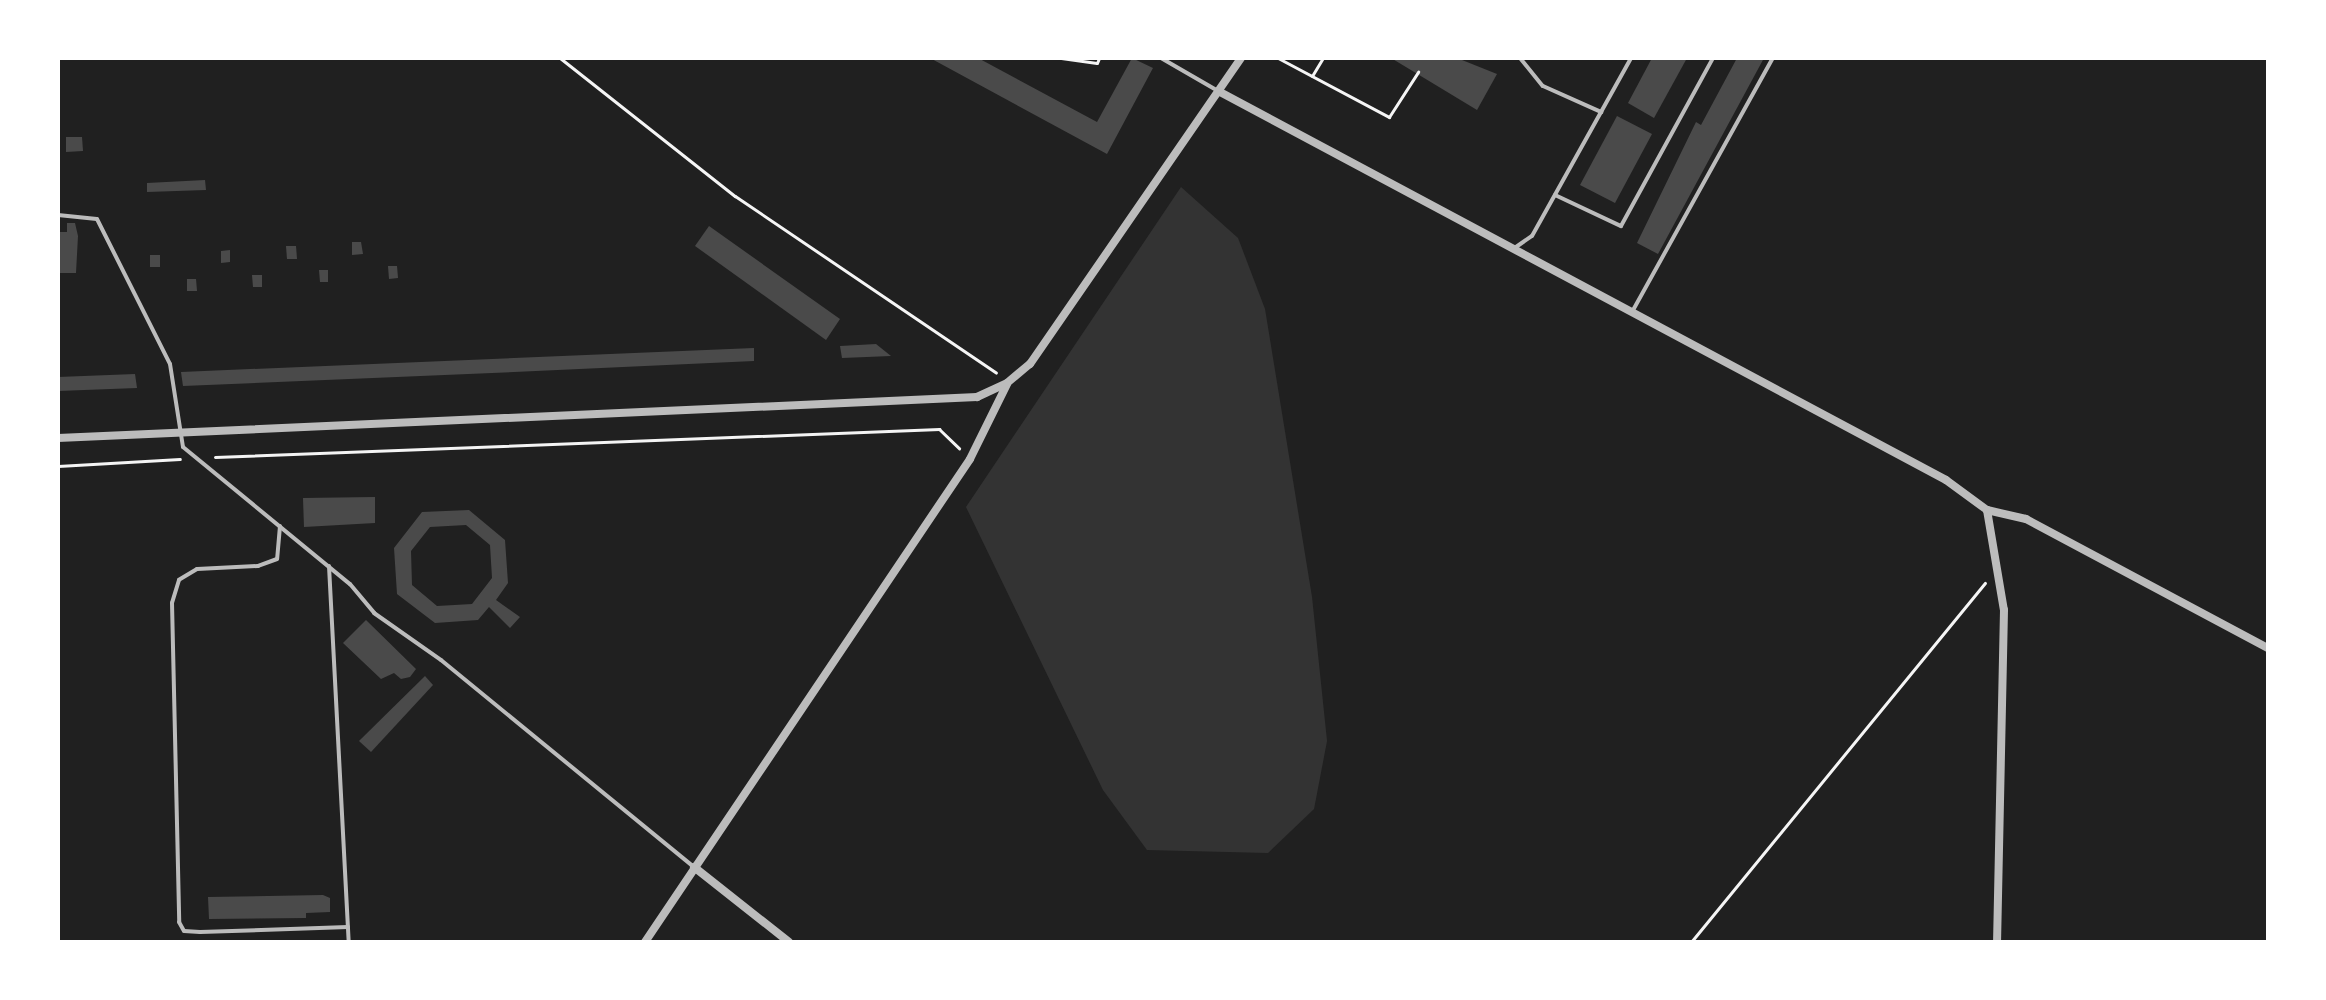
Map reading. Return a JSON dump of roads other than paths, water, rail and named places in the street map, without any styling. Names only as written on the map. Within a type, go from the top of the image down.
[{"type":"street","points":[[58,438],[949,402],[1007,383],[1030,364],[1241,58]]},
{"type":"street","points":[[1220,92],[1946,480],[1987,510],[2026,519],[2268,648]]},
{"type":"street","points":[[645,942],[970,459],[1007,383]]},
{"type":"street","points":[[1987,510],[1994,572],[2004,610],[2005,678],[1997,942]]},
{"type":"street","points":[[694,867],[789,942]]},
{"type":"lane","points":[[1161,58],[1220,92]]},
{"type":"lane","points":[[1520,58],[1543,86],[1601,112]]},
{"type":"lane","points":[[1514,249],[1532,236],[1631,58]]},
{"type":"lane","points":[[1555,195],[1621,226],[1713,58]]},
{"type":"lane","points":[[1632,312],[1773,58]]},
{"type":"lane","points":[[58,215],[97,219],[170,364],[178,433],[183,447],[329,566],[374,613],[441,660],[694,867]]},
{"type":"lane","points":[[280,526],[277,559],[258,566],[197,569],[179,580],[172,603],[179,922],[184,931],[200,932],[348,927]]},
{"type":"lane","points":[[329,566],[349,942]]}]
